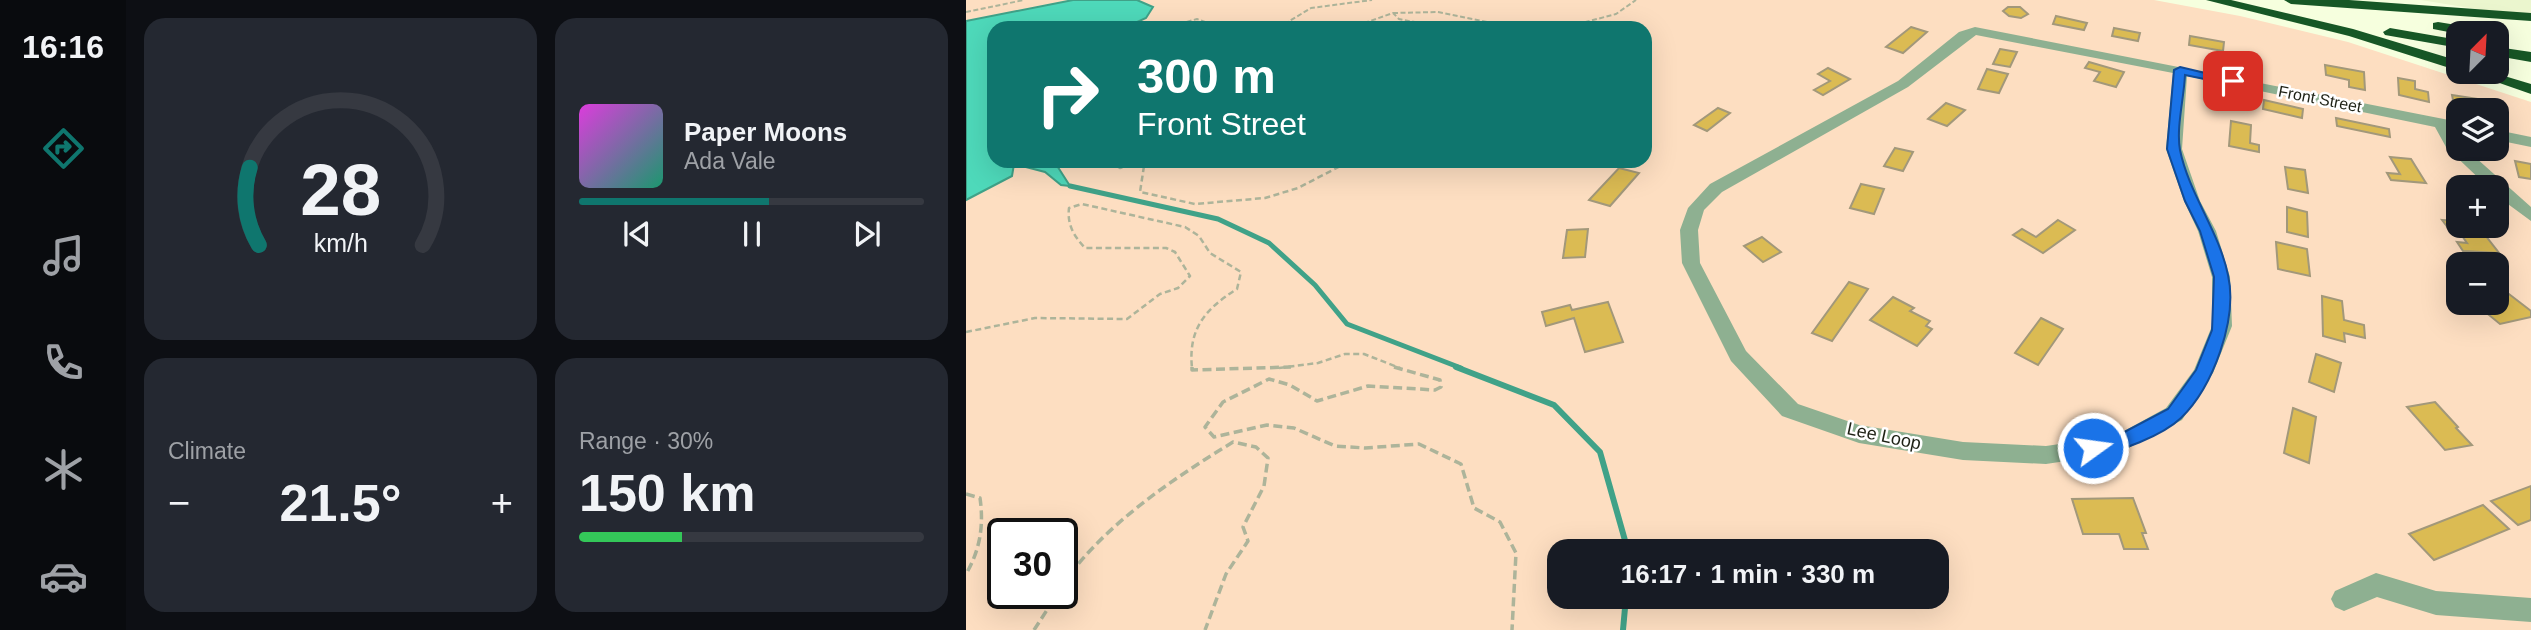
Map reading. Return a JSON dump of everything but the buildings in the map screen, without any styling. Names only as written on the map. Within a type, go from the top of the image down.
[{"type":"highway","points":[[2212,0],[2446,42]]},
{"type":"highway","points":[[2212,0],[2353,33],[2446,62]]},
{"type":"highway","points":[[2291,0],[2531,17]]},
{"type":"highway","points":[[2291,0],[2446,27]]},
{"type":"highway","points":[[2510,38],[2531,42]]},
{"type":"highway","points":[[2510,53],[2531,57]]},
{"type":"highway","points":[[2510,83],[2531,89]]},
{"type":"street","name":"Lee Loop","points":[[1975,31],[1964,35],[1903,84],[1716,188],[1696,208],[1689,230],[1693,266],[1738,356],[1790,410],[1869,436],[1963,451],[2046,455],[2119,444],[2174,414],[2203,373],[2221,326],[2221,277],[2207,231],[2192,201],[2174,149],[2180,70]]},
{"type":"street","name":"Front Street","points":[[1975,31],[2446,124]]},
{"type":"street","points":[[2441,123],[2452,144],[2484,175]]},
{"type":"street","points":[[2509,137],[2531,142]]},
{"type":"street","points":[[2509,197],[2531,216]]},
{"type":"street","points":[[2344,599],[2376,585],[2436,603],[2531,610]]},
{"type":"path","points":[[966,12],[1024,0]]},
{"type":"path","points":[[1286,21],[1318,5],[1373,0]]},
{"type":"path","points":[[1590,21],[1616,14],[1636,0]]},
{"type":"path","points":[[1370,21],[1405,10],[1489,21]]},
{"type":"path","points":[[1393,13],[1399,19],[1409,21]]},
{"type":"path","points":[[1144,168],[1140,192],[1195,204],[1265,198],[1298,188],[1337,168]]},
{"type":"path","points":[[966,332],[1035,318],[1127,319],[1160,294],[1178,288],[1190,276],[1175,252],[1166,248],[1085,248],[1074,236],[1067,220],[1069,208],[1082,204],[1185,227],[1199,236],[1201,245],[1241,272],[1237,289],[1207,308],[1194,330],[1189,355],[1192,370],[1275,369],[1318,363],[1345,354],[1364,354],[1388,365],[1440,380],[1441,387],[1435,390],[1368,386],[1317,401],[1290,385],[1269,379],[1250,386],[1210,411],[1205,427],[1214,437],[1267,425],[1294,428],[1335,446],[1365,449],[1419,444],[1461,464],[1474,508],[1500,522],[1516,552],[1512,630]]},
{"type":"path","points":[[1078,564],[1099,542],[1197,463],[1233,442],[1256,447],[1268,458],[1264,486],[1243,527],[1248,541],[1226,574],[1205,630]]},
{"type":"path","points":[[966,494],[980,498],[984,515],[977,558],[966,574]]},
{"type":"path","points":[[1034,630],[1048,609]]},
{"type":"shaded area","points":[[966,0],[2154,0],[2240,16],[2348,42],[2446,74],[2446,84],[2476,84],[2531,102],[2531,630],[966,630]]},
{"type":"shaded area","points":[[2421,0],[2531,0],[2531,18]]},
{"type":"water","points":[[1073,0],[1137,0],[1153,7],[1146,18],[1139,21],[987,21],[987,168],[1013,168],[1012,176],[966,200],[966,21]]},
{"type":"water","points":[[1030,168],[1058,168],[1070,186],[1061,185],[1045,172]]},
{"type":"waterway","points":[[1070,186],[1218,219],[1269,243],[1315,285],[1347,324],[1461,368]]},
{"type":"waterway","points":[[1456,367],[1554,405],[1600,452],[1625,539]]},
{"type":"waterway","points":[[1623,630],[1625,609]]},
{"type":"route","points":[[2093,448],[2119,444],[2174,414],[2203,373],[2220,330],[2221,277],[2207,231],[2192,201],[2174,149],[2180,70],[2233,81]]}]
